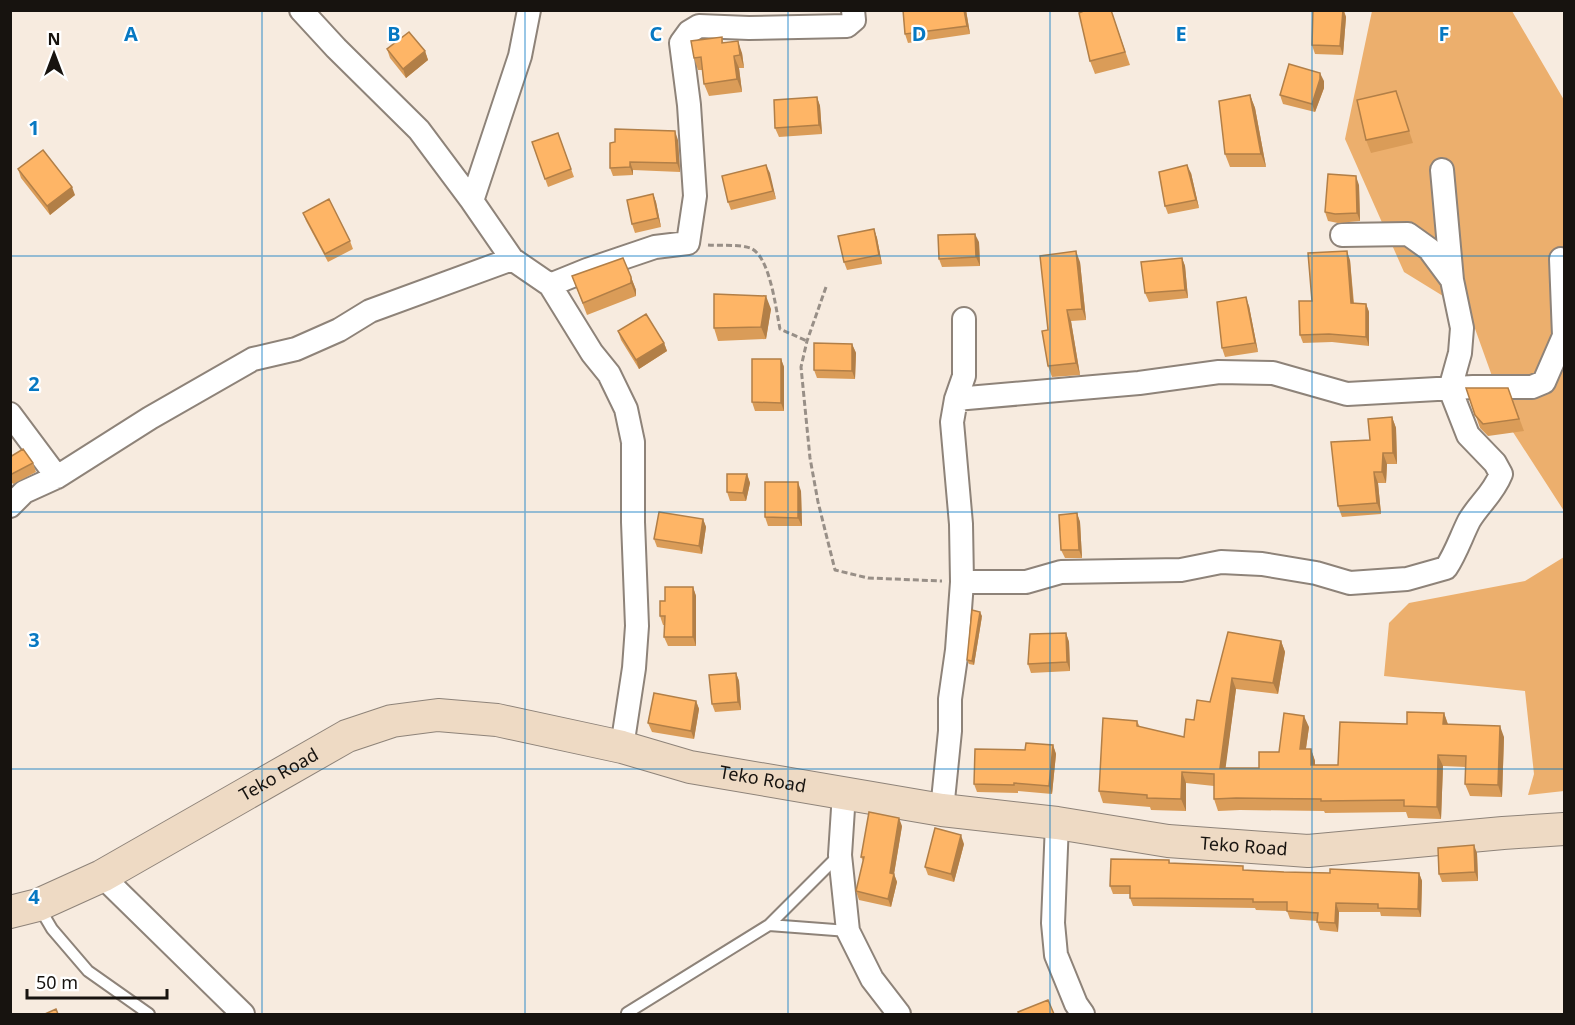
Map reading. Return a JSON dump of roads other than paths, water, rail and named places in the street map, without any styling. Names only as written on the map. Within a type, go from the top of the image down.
[{"type":"street","points":[[302,10],[336,48],[419,130],[512,259],[550,285],[592,353],[609,374],[626,409],[633,442],[633,522],[638,626],[622,747]]},
{"type":"street","points":[[472,201],[520,56],[529,10]]},
{"type":"street","points":[[550,285],[586,270],[655,247],[688,243],[695,196],[689,105],[681,42],[689,32],[699,26],[847,27],[854,20],[853,10]]},
{"type":"street","points":[[962,582],[1026,582],[1061,572],[1181,570],[1221,562],[1262,564],[1316,573],[1350,583],[1407,579],[1446,568],[1455,555],[1470,520],[1495,489],[1501,474],[1495,463],[1468,435],[1450,389],[1460,353],[1462,328],[1452,280],[1442,170]]},
{"type":"street","points":[[1342,235],[1408,234],[1429,249],[1452,280]]},
{"type":"street","points":[[10,506],[24,492],[57,477],[150,418],[253,359],[296,349],[339,330],[370,312],[512,259]]},
{"type":"street","points":[[956,399],[1139,383],[1219,372],[1273,373],[1347,394],[1473,387],[1532,387],[1544,381],[1564,336],[1561,259]]},
{"type":"street","points":[[942,810],[962,582],[961,524],[952,422],[956,399],[964,376],[964,319]]},
{"type":"street","points":[[10,414],[57,477]]},
{"type":"street","name":"Teko Road","points":[[24,909],[102,876],[347,736],[392,721],[438,715],[497,720],[622,747],[690,767],[942,810],[1058,823],[1168,841],[1308,851],[1564,829]]},
{"type":"street","points":[[844,793],[840,855],[848,932],[872,979],[899,1014]]},
{"type":"street","points":[[1058,823],[1053,924],[1056,955],[1076,1004],[1083,1014]]},
{"type":"street","points":[[102,876],[243,1014]]},
{"type":"lane","points":[[627,1013],[769,925],[840,855]]},
{"type":"lane","points":[[24,909],[52,929],[88,971],[149,1014]]},
{"type":"lane","points":[[769,925],[848,932]]}]
